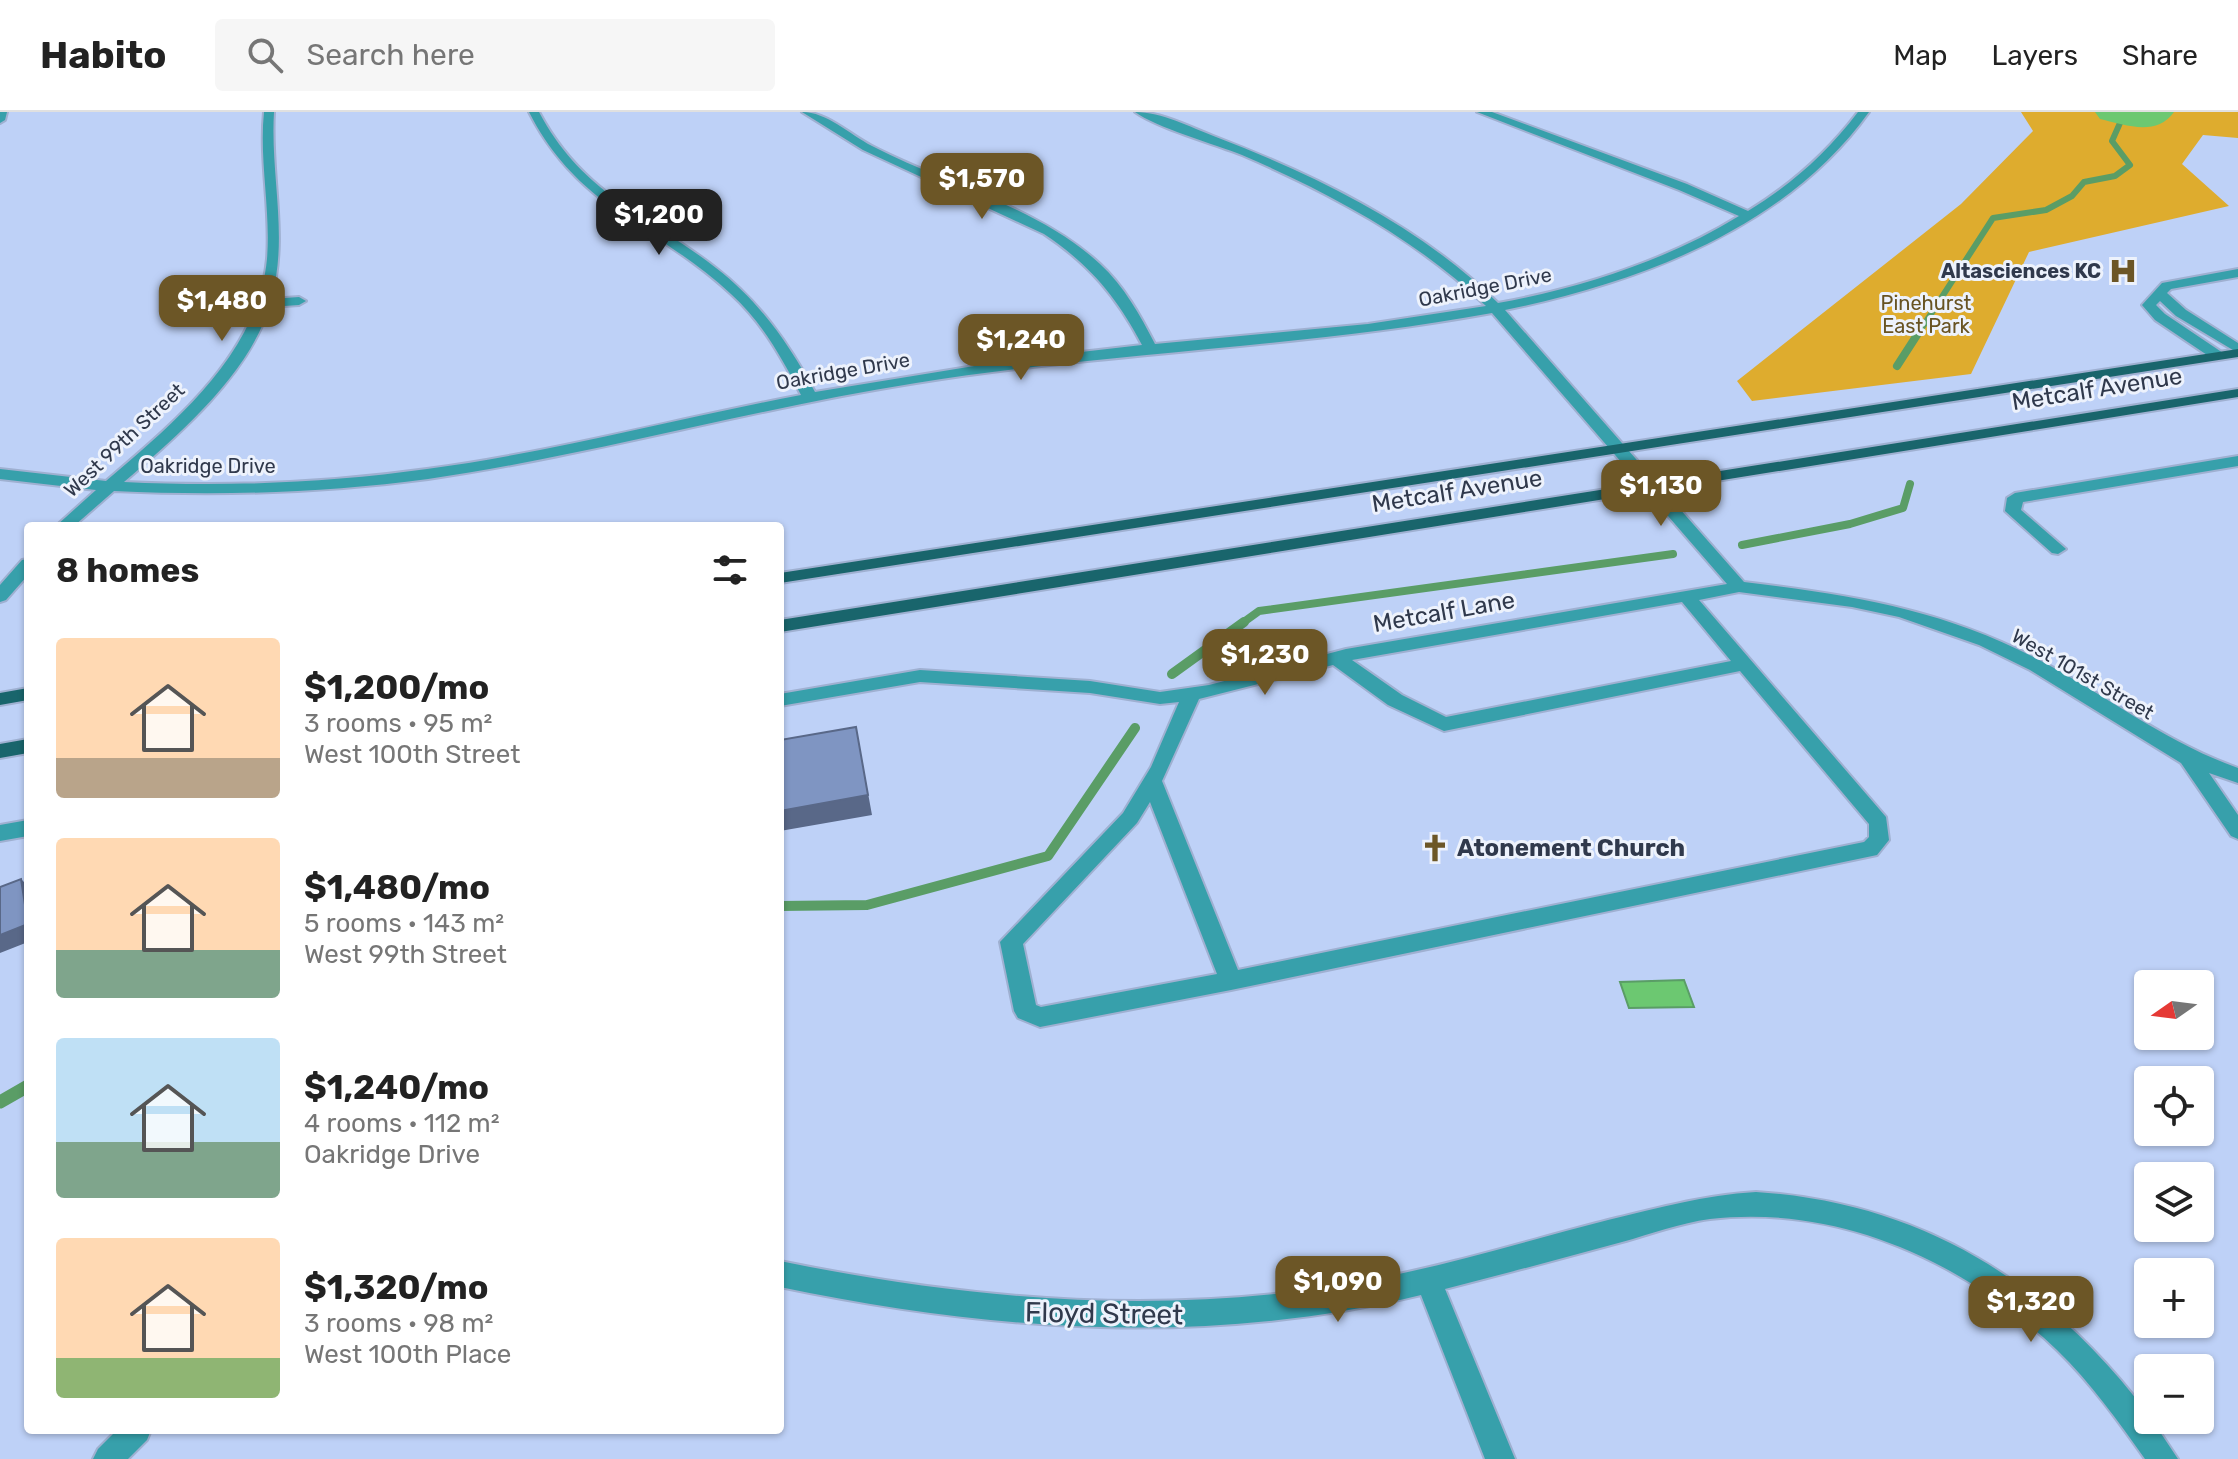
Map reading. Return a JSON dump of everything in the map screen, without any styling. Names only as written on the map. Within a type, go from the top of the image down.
[{"type":"main road","name":"Metcalf Avenue","points":[[784,577],[2238,351]]},
{"type":"main road","name":"Metcalf Avenue","points":[[784,625],[2238,393]]},
{"type":"main road","points":[[0,699],[24,695]]},
{"type":"main road","points":[[0,751],[24,747]]},
{"type":"street","points":[[0,120],[2,112]]},
{"type":"street","name":"West 99th Street","points":[[68,522],[208,393],[251,334],[271,277],[267,180],[269,112]]},
{"type":"street","points":[[534,112],[558,156],[581,179],[695,258],[737,292],[768,325],[810,397]]},
{"type":"street","points":[[807,112],[867,148],[1048,231],[1073,247],[1116,286],[1150,348]]},
{"type":"street","points":[[1140,112],[1249,153],[1338,195],[1389,225],[1442,263],[1494,308],[1622,447],[1651,486],[1739,587]]},
{"type":"street","points":[[1482,112],[1683,187],[1747,215]]},
{"type":"street","name":"Oakridge Drive","points":[[0,474],[110,484],[247,488],[339,484],[423,475],[506,462],[810,397],[1014,364],[1417,321],[1494,308],[1626,273],[1676,252],[1747,215],[1806,176],[1832,152],[1864,112]]},
{"type":"street","points":[[2218,356],[2160,317],[2149,305],[2167,286],[2238,273]]},
{"type":"street","points":[[2160,294],[2181,313],[2238,351]]},
{"type":"street","points":[[262,304],[299,301]]},
{"type":"street","points":[[2058,549],[2013,511],[2015,498],[2238,461]]},
{"type":"street","points":[[0,596],[24,569]]},
{"type":"street","name":"Metcalf Lane","points":[[784,699],[920,676],[1090,687],[1160,698],[1336,658],[1739,587]]},
{"type":"street","name":"West 101st Street","points":[[1739,587],[1852,601],[1903,612],[1955,630],[2036,666],[2188,758],[2238,831]]},
{"type":"street","points":[[1192,693],[1152,781],[1130,818],[1011,942],[1026,1011],[1040,1017],[1231,981],[1870,849],[1879,840],[1879,822],[1686,596]]},
{"type":"street","points":[[1336,658],[1395,700],[1444,724],[1745,664]]},
{"type":"street","points":[[2188,758],[2238,776]]},
{"type":"street","points":[[1152,781],[1231,981]]},
{"type":"street","points":[[0,833],[24,829]]},
{"type":"street","name":"Floyd Street","points":[[784,1275],[943,1306],[1054,1316],[1183,1316],[1338,1299],[1707,1207],[1762,1202],[1829,1210],[1898,1231],[1995,1283],[2054,1329],[2114,1392],[2163,1459]]},
{"type":"street","points":[[1428,1279],[1500,1459]]},
{"type":"street","points":[[108,1459],[133,1434]]},
{"type":"green space","name":"Pinehurst East Park","points":[[2021,112],[2238,112],[2238,138],[2203,135],[2182,164],[2229,206],[2029,252],[1971,374],[1752,401],[1737,381],[1961,204],[2033,131]]},
{"type":"shaded area","points":[[1684,980],[1694,1007],[1629,1008],[1620,982]]},
{"type":"building","points":[[856,727],[868,795],[784,810],[784,739]]},
{"type":"building","points":[[21,879],[24,926],[0,935],[0,887]]},
{"type":"waterway","points":[[2111,112],[2151,119],[2158,112]]},
{"type":"waterway","points":[[1916,337],[1993,218],[2046,210],[2072,196],[2084,182],[2115,176],[2130,165],[2112,141],[2124,114]]},
{"type":"waterway","points":[[1897,366],[1917,335]]},
{"type":"waterway","points":[[1742,545],[1850,524],[1903,508],[1910,484]]},
{"type":"waterway","points":[[1241,624],[1259,611],[1673,554]]},
{"type":"waterway","points":[[1172,674],[1244,622]]},
{"type":"waterway","points":[[784,906],[867,905],[1048,856],[1135,728]]},
{"type":"waterway","points":[[0,1102],[24,1088]]},
{"type":"place","name":"Altasciences KC","points":[[2123,271]]},
{"type":"place","name":"Atonement Church","points":[[1435,848]]}]
